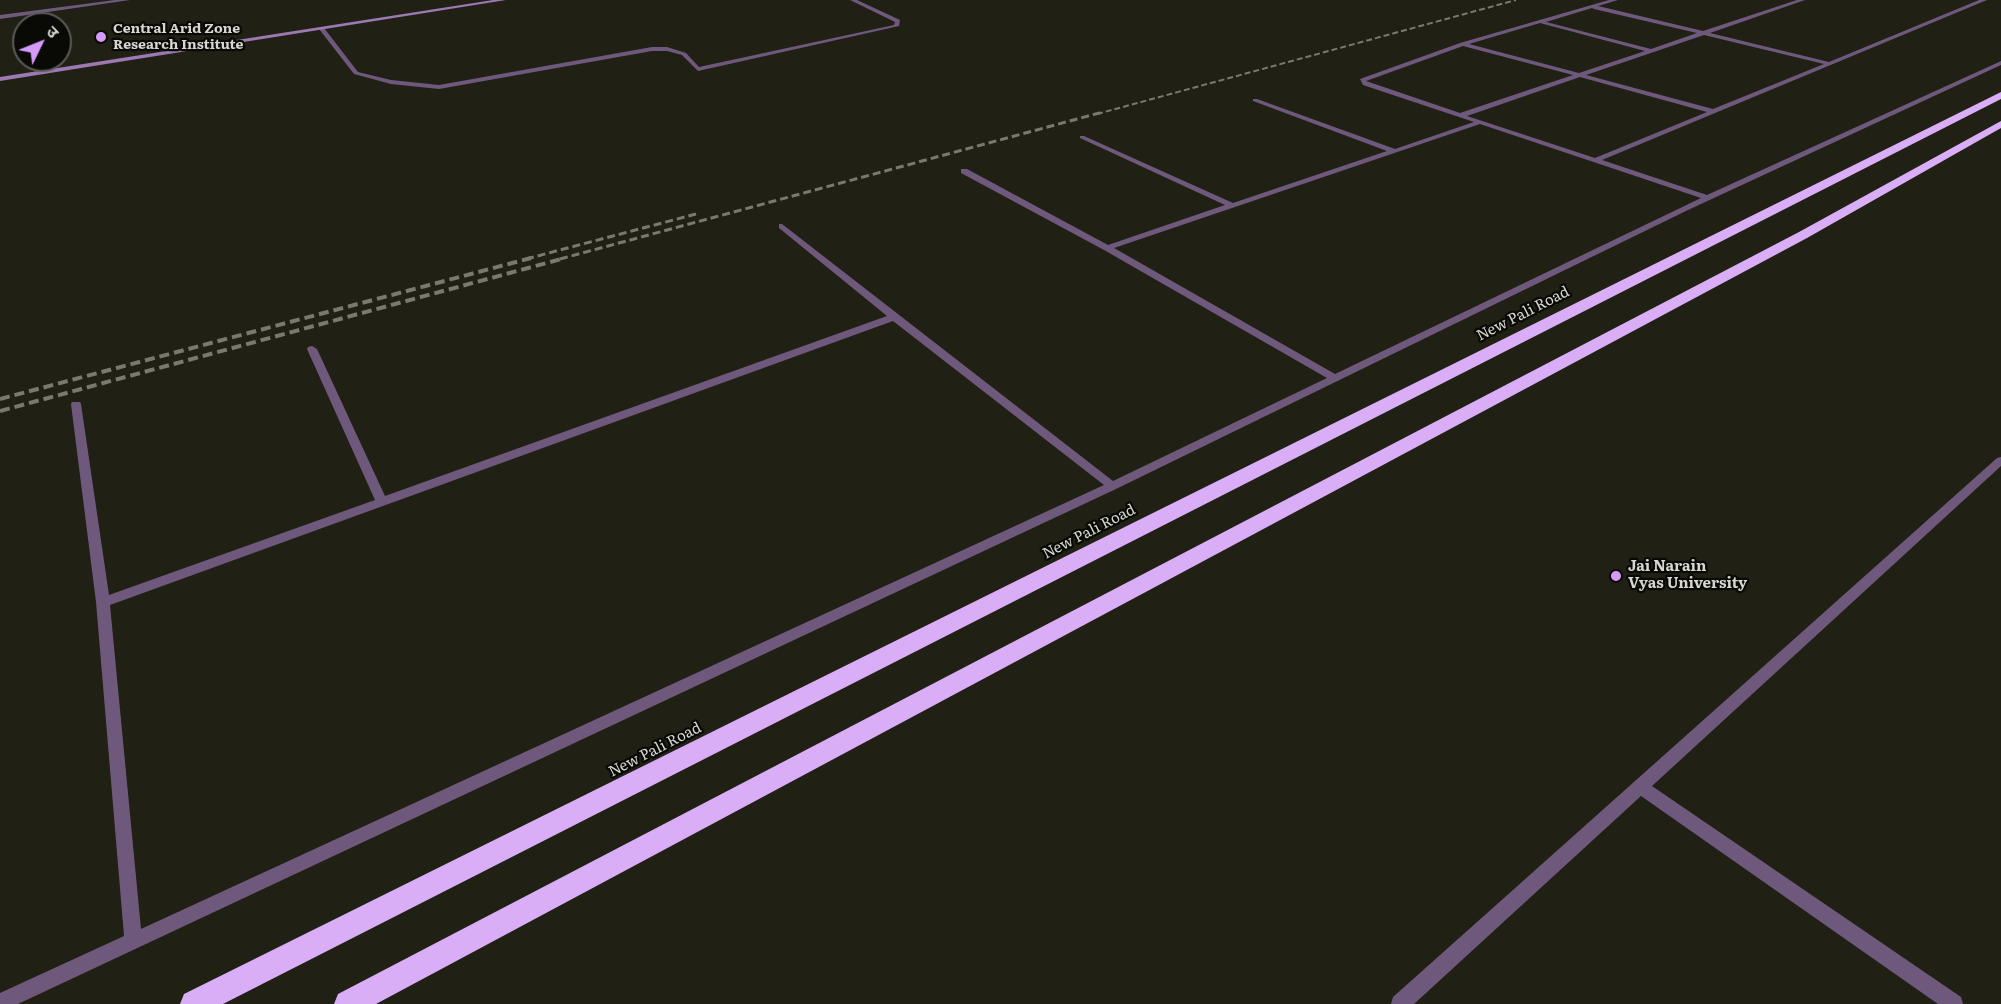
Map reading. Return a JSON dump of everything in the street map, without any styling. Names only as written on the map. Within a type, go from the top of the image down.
[{"type":"highway","name":"New Pali Road","points":[[194,1004],[2001,94]]},
{"type":"highway","points":[[348,1004],[1803,235],[2001,124]]},
{"type":"street","points":[[0,17],[127,0]]},
{"type":"street","points":[[0,79],[503,0]]},
{"type":"street","points":[[322,28],[356,73],[391,82],[439,87],[652,49],[667,49],[684,54],[698,69],[896,26],[898,21],[853,0]]},
{"type":"street","points":[[1615,0],[1462,44],[1362,80],[1365,84],[1709,198]]},
{"type":"street","points":[[1462,115],[1800,0]]},
{"type":"street","points":[[1596,160],[1984,0]]},
{"type":"street","points":[[1593,6],[1828,64]]},
{"type":"street","points":[[1540,22],[1652,51]]},
{"type":"street","points":[[1462,44],[1711,111]]},
{"type":"street","points":[[0,1003],[1112,486],[1333,377],[1709,198],[2001,63]]},
{"type":"street","points":[[1255,99],[1394,151]]},
{"type":"street","points":[[1107,248],[1482,122]]},
{"type":"street","points":[[1082,137],[1233,206]]},
{"type":"street","points":[[964,171],[1107,248],[1333,377]]},
{"type":"street","points":[[782,226],[894,317],[1112,486]]},
{"type":"street","points":[[103,602],[894,317]]},
{"type":"street","points":[[312,350],[382,503]]},
{"type":"street","points":[[76,404],[103,602],[133,940]]},
{"type":"street","points":[[1400,1004],[2001,460]]},
{"type":"street","points":[[1640,786],[1954,1004]]},
{"type":"railway","points":[[1097,114],[1516,0]]},
{"type":"railway","points":[[560,259],[1103,112]]},
{"type":"railway","points":[[526,259],[696,214]]},
{"type":"railway","points":[[0,399],[531,258]]},
{"type":"railway","points":[[0,411],[565,258]]},
{"type":"place","name":"Central Arid Zone Research Institute","points":[[101,37]]},
{"type":"place","name":"Jai Narain Vyas University","points":[[1616,576]]}]
